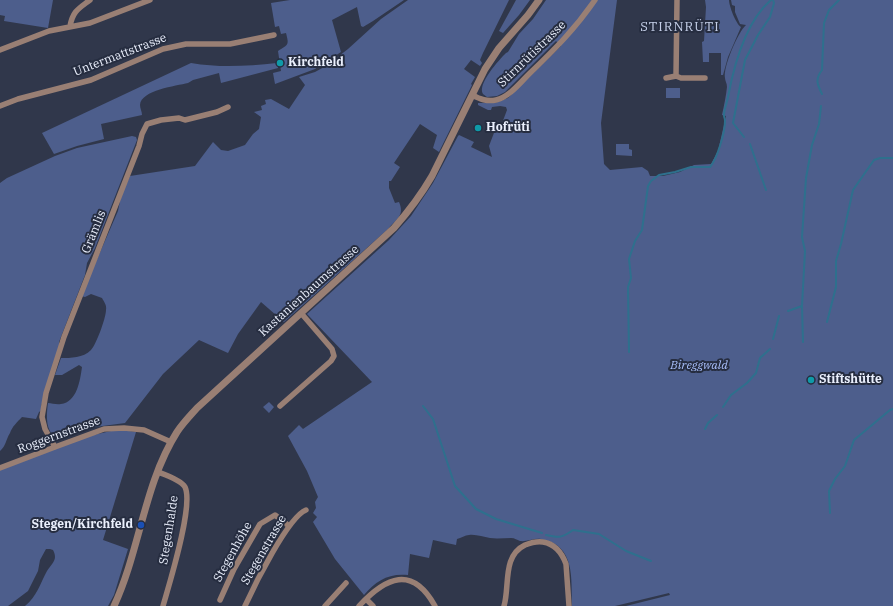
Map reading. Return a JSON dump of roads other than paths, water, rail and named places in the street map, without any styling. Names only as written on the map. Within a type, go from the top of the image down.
[{"type":"street","points":[[70,26],[75,12],[90,0]]},
{"type":"street","points":[[0,50],[49,31],[90,23],[150,0]]},
{"type":"street","name":"Kastanienbaumstrasse","points":[[114,606],[158,472],[171,442],[178,431],[197,408],[394,228],[410,210],[432,176],[472,95],[494,55],[539,0]]},
{"type":"street","name":"Stirnrütistrasse","points":[[472,95],[489,101],[496,100],[510,92],[560,45],[580,22],[595,0]]},
{"type":"street","points":[[676,76],[677,0]]},
{"type":"street","name":"Untermattstrasse","points":[[0,106],[18,99],[91,80],[154,52],[170,47],[186,44],[230,44],[274,35]]},
{"type":"street","points":[[666,78],[676,76],[681,78],[704,78]]},
{"type":"street","name":"Grämlis","points":[[55,447],[45,429],[42,417],[46,393],[64,337],[147,124],[161,120],[179,118],[185,120],[217,112],[228,107]]},
{"type":"street","points":[[280,406],[326,366],[334,356],[332,349],[301,313]]},
{"type":"street","name":"Roggernstrasse","points":[[0,468],[104,429],[116,428],[144,430],[171,442]]},
{"type":"street","name":"Stegenhalde","points":[[158,472],[182,484],[186,488],[185,511],[180,546],[163,606]]},
{"type":"street","name":"Stegenstrasse","points":[[246,606],[272,554],[289,526],[297,516],[306,510]]},
{"type":"street","name":"Stegenhöhe","points":[[220,600],[234,569],[260,524],[275,516],[289,526]]},
{"type":"street","points":[[504,606],[508,573],[514,554],[522,547],[529,544],[543,542],[555,547],[566,564],[569,606]]},
{"type":"street","points":[[359,606],[376,589],[390,581],[399,579],[407,580],[421,586],[436,606]]},
{"type":"street","points":[[325,606],[346,583]]},
{"type":"street","points":[[366,598],[373,606]]},
{"type":"waterway","points":[[629,352],[628,287],[631,278],[629,259],[635,241],[642,230],[648,186],[651,181],[659,175],[691,167],[710,167],[713,163],[718,152],[725,126],[724,110],[728,99],[737,58],[754,20],[771,0]]},
{"type":"waterway","points":[[744,137],[733,123],[745,60],[758,35],[770,17],[774,3],[773,0]]},
{"type":"waterway","points":[[822,94],[819,87],[818,76],[822,70],[824,23],[829,10],[839,0]]},
{"type":"waterway","points":[[803,342],[802,306],[805,251],[802,237],[806,178],[812,145],[819,124],[821,106]]},
{"type":"waterway","points":[[750,144],[766,190]]},
{"type":"waterway","points":[[827,322],[836,287],[836,261],[853,190],[874,160],[880,158],[893,158]]},
{"type":"waterway","points":[[788,311],[802,306]]},
{"type":"waterway","points":[[773,339],[779,316]]},
{"type":"waterway","points":[[723,407],[731,395],[747,383],[756,373],[760,358],[770,349]]},
{"type":"waterway","points":[[423,406],[433,419],[455,486],[476,509],[496,519],[542,533]]},
{"type":"waterway","points":[[830,513],[829,491],[835,479],[845,466],[854,440],[893,409]]},
{"type":"waterway","points":[[705,429],[708,423],[717,415]]},
{"type":"waterway","points":[[546,535],[560,537],[573,530],[599,534],[626,551],[651,561]]},
{"type":"place","name":"Kirchfeld","points":[[280,63]]},
{"type":"place","name":"Hofrüti","points":[[478,128]]},
{"type":"place","name":"Stiftshütte","points":[[811,380]]},
{"type":"place","name":"Stegen/Kirchfeld","points":[[141,525]]},
{"type":"district","name":"STIRNRÜTI","points":[[680,27]]},
{"type":"park label","name":"Bireggwald","points":[[699,366]]}]
